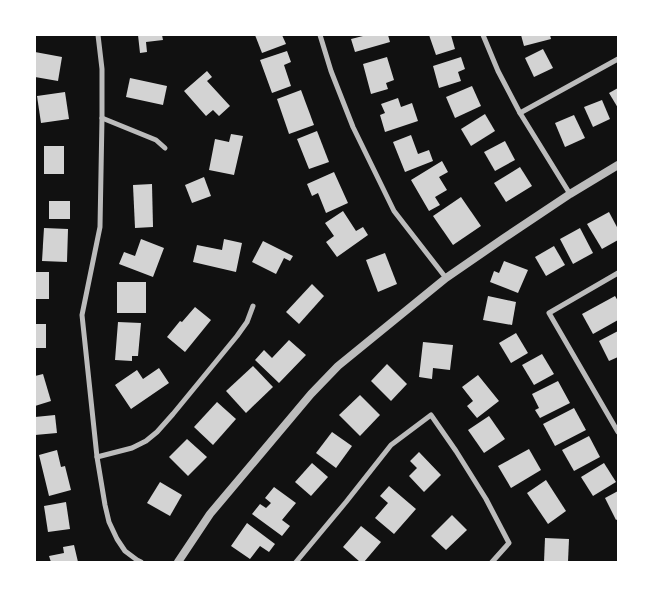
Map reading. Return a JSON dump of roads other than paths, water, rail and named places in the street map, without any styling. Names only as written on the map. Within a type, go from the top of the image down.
[{"type":"street","points":[[98,35],[102,68],[100,227],[82,315],[104,505],[117,539],[125,551],[141,562]]},
{"type":"street","points":[[320,35],[331,71],[353,127],[394,211],[446,278]]},
{"type":"street","points":[[483,35],[498,71],[520,113],[570,194]]},
{"type":"street","points":[[520,113],[618,59]]},
{"type":"street","points":[[102,118],[156,140],[165,148]]},
{"type":"street","points":[[178,562],[210,514],[338,366],[446,278],[570,194],[618,165]]},
{"type":"street","points":[[618,272],[549,312],[618,432]]},
{"type":"street","points":[[97,457],[132,448],[146,441],[157,432],[237,336],[247,322],[253,306]]},
{"type":"street","points":[[296,562],[391,444],[430,415],[476,483],[508,543],[492,562]]}]
